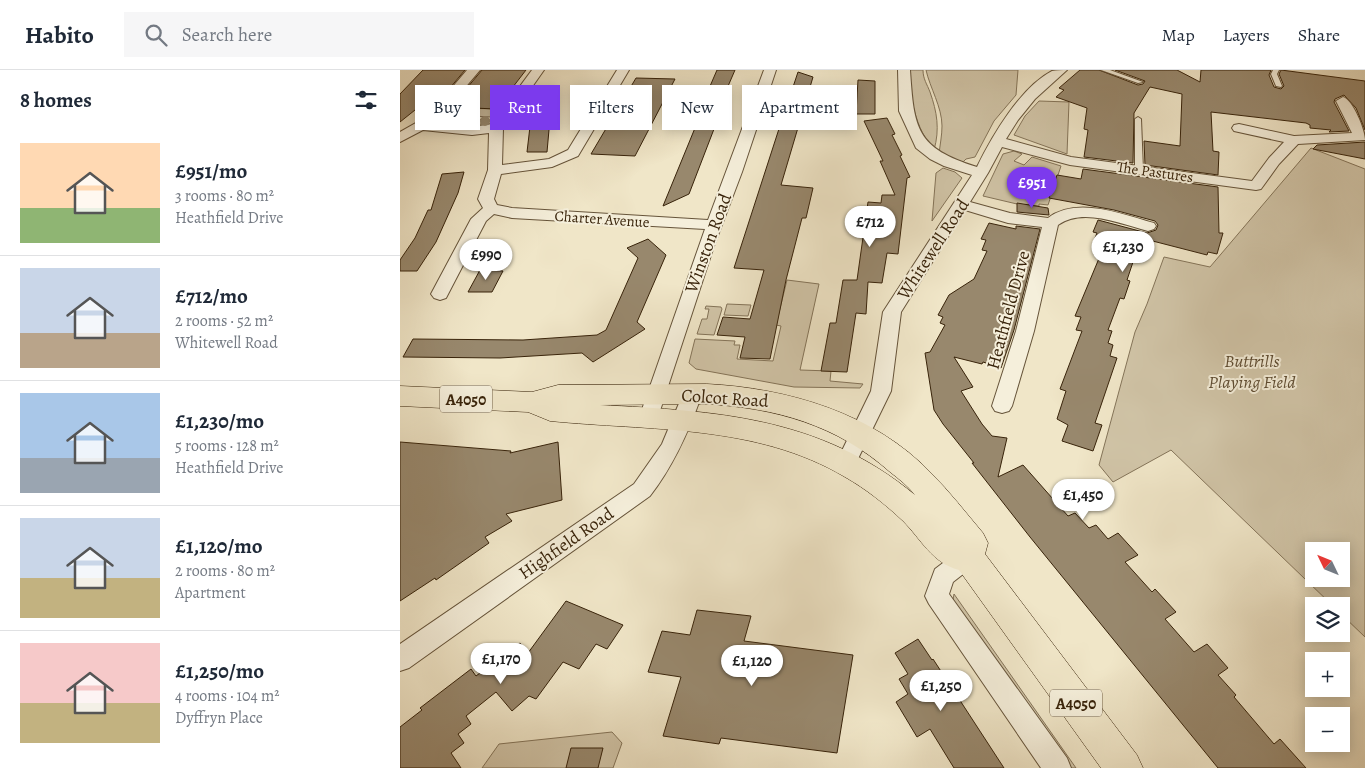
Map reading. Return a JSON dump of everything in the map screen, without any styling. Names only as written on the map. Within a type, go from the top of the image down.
[{"type":"main road","name":"Colcot Road","points":[[400,396],[532,402],[550,411],[654,406],[688,407],[744,396],[781,403],[841,424],[901,462],[920,480],[972,543],[968,557]]},
{"type":"main road","name":"Colcot Road","points":[[688,407],[800,442],[846,463],[881,484],[904,503],[952,554],[968,557],[1124,768]]},
{"type":"street","points":[[462,85],[474,70]]},
{"type":"street","points":[[527,85],[538,70]]},
{"type":"street","points":[[495,170],[552,162],[573,153],[623,70]]},
{"type":"street","name":"Winston Road","points":[[654,406],[713,225],[735,172],[770,70]]},
{"type":"street","points":[[904,70],[906,111],[921,145],[935,156],[949,163],[981,173]]},
{"type":"street","name":"Whitewell Road","points":[[846,463],[881,391],[892,312],[962,204],[1013,116],[1027,99],[1061,70]]},
{"type":"street","points":[[1239,128],[1294,140],[1362,135],[1343,101]]},
{"type":"street","points":[[400,138],[415,130]]},
{"type":"street","points":[[462,130],[480,130]]},
{"type":"street","points":[[440,294],[479,219],[491,210],[486,199],[495,170],[496,130]]},
{"type":"street","name":"The Pastures","points":[[997,141],[1070,161],[1256,186],[1274,161],[1294,140]]},
{"type":"street","points":[[962,204],[1008,218],[1051,224],[1063,214],[1090,212],[1148,226]]},
{"type":"street","name":"Charter Avenue","points":[[491,210],[512,213],[713,225]]},
{"type":"street","name":"Heathfield Drive","points":[[1002,406],[1025,331],[1051,224]]},
{"type":"street","name":"Highfield Road","points":[[400,659],[642,490],[669,454],[688,407]]},
{"type":"street","points":[[968,557],[943,576],[937,596],[1056,768]]},
{"type":"lane","points":[[1104,70],[1140,82]]},
{"type":"lane","points":[[1276,70],[1274,74],[1279,86]]},
{"type":"lane","points":[[1138,119],[1139,170]]},
{"type":"green space","points":[[909,70],[923,70],[924,79],[930,92],[936,114],[937,128],[934,150],[918,122],[911,91]]},
{"type":"green space","points":[[926,70],[1018,70],[1016,95],[994,121],[975,157],[966,159],[963,162],[939,154],[942,133],[941,119]]},
{"type":"green space","points":[[1039,101],[1069,102],[1067,154],[1014,135],[1025,116]]},
{"type":"green space","points":[[480,109],[490,109],[490,117],[480,116]]},
{"type":"green space","points":[[480,119],[490,120],[480,124]]},
{"type":"green space","name":"Buttrills Playing Field","points":[[1311,148],[1365,169],[1365,637],[1350,623],[1350,597],[1324,597],[1314,588],[1350,588],[1350,542],[1305,542],[1305,579],[1171,450],[1113,482],[1099,465],[1135,332],[1164,257],[1210,267]]},
{"type":"green space","points":[[1014,151],[1022,154],[1014,161],[1024,165],[1032,157],[1061,166],[1048,205],[1017,204],[983,196],[1003,154]]},
{"type":"green space","points":[[943,168],[955,172],[962,178],[932,221],[936,173]]},
{"type":"green space","points":[[787,280],[819,284],[800,370],[831,371],[830,381],[863,384],[860,388],[794,387],[696,369],[689,363],[695,339],[735,341],[734,345],[740,345],[737,359],[773,361],[781,326],[776,325]]},
{"type":"green space","points":[[727,304],[751,305],[748,316],[724,315]]},
{"type":"green space","points":[[706,306],[721,307],[722,309],[714,335],[697,334],[702,319],[707,319],[709,309],[705,309]]},
{"type":"green space","points":[[954,594],[1076,768],[1070,768],[953,600]]},
{"type":"green space","points":[[612,732],[622,743],[613,768],[482,768],[499,744]]},
{"type":"building","points":[[423,70],[465,70],[452,85],[415,85],[415,110],[400,122],[400,94]]},
{"type":"building","points":[[482,70],[526,70],[514,85],[490,85],[490,109],[480,108],[480,85],[469,85]]},
{"type":"building","points":[[717,70],[735,70],[729,85],[711,85]]},
{"type":"building","points":[[1080,70],[1099,70],[1138,85],[1143,84],[1145,81],[1115,70],[1177,70],[1200,82],[1201,70],[1271,70],[1269,75],[1274,87],[1281,89],[1284,86],[1279,74],[1281,70],[1365,81],[1365,130],[1356,108],[1344,95],[1335,99],[1334,102],[1349,131],[1329,132],[1331,130],[1310,128],[1310,125],[1306,123],[1211,112],[1213,151],[1219,152],[1218,175],[1145,165],[1144,141],[1180,146],[1182,94],[1150,87],[1134,113],[1133,163],[1084,157],[1088,130],[1084,129],[1087,108],[1056,97],[1064,90],[1059,88]]},
{"type":"building","points":[[798,72],[813,77],[811,85],[794,85]]},
{"type":"building","points":[[636,78],[675,79],[672,85],[662,85],[662,104],[652,123],[652,85],[632,85]]},
{"type":"building","points":[[858,80],[875,81],[875,114],[857,114]]},
{"type":"building","points":[[887,118],[895,134],[892,135],[902,155],[900,156],[910,177],[907,178],[898,254],[887,253],[882,283],[868,282],[866,314],[856,313],[847,372],[821,371],[830,323],[836,323],[843,280],[857,280],[868,202],[881,203],[882,195],[895,195],[880,161],[883,161],[864,121]]},
{"type":"building","points":[[530,130],[549,130],[547,152],[527,152]]},
{"type":"building","points":[[605,130],[649,130],[635,156],[591,154]]},
{"type":"building","points":[[694,130],[714,130],[689,194],[663,206]]},
{"type":"building","points":[[779,130],[797,130],[781,185],[813,188],[806,218],[802,218],[786,280],[770,359],[740,358],[745,337],[717,335],[723,317],[750,319],[764,270],[734,268]]},
{"type":"building","points":[[1365,142],[1365,159],[1313,149],[1317,145]]},
{"type":"building","points":[[1083,169],[1218,187],[1219,233],[1223,233],[1217,254],[1208,252],[1207,255],[1141,238],[1127,280],[1130,281],[1124,299],[1120,298],[1108,330],[1112,331],[1108,343],[1113,345],[1110,356],[1117,358],[1095,423],[1102,425],[1093,451],[1062,441],[1068,425],[1057,419],[1066,391],[1060,389],[1082,331],[1076,330],[1081,317],[1075,316],[1100,256],[1094,255],[1098,245],[1093,243],[1097,233],[1093,232],[1098,220],[1147,233],[1156,230],[1158,225],[1155,221],[1114,210],[1049,198],[1057,175],[1081,179]]},
{"type":"building","points":[[464,172],[458,193],[436,242],[417,271],[400,271],[400,260],[415,238],[428,210],[431,210],[442,174]]},
{"type":"building","points":[[1017,203],[1048,208],[1049,215],[1017,212]]},
{"type":"building","points":[[989,223],[1016,229],[1016,226],[1040,229],[1014,330],[1001,368],[983,362],[982,364],[954,357],[973,387],[961,391],[982,424],[992,436],[1007,438],[998,477],[1023,465],[1068,516],[1075,513],[1089,528],[1096,525],[1108,539],[1118,533],[1138,555],[1125,562],[1152,592],[1155,589],[1176,612],[1165,619],[1194,652],[1207,644],[1228,668],[1218,675],[1236,695],[1234,697],[1274,744],[1280,739],[1306,768],[1218,768],[1030,537],[972,463],[974,463],[934,410],[925,353],[930,352],[945,325],[940,323],[943,317],[938,315],[949,295],[974,279],[987,251],[982,250],[986,240],[981,239]]},
{"type":"building","points":[[648,239],[666,255],[637,322],[645,329],[593,362],[582,353],[500,358],[403,357],[413,339],[523,340],[597,335],[606,330],[638,258],[627,248]]},
{"type":"building","points":[[480,270],[503,271],[492,292],[468,292]]},
{"type":"building","points":[[400,442],[511,451],[510,453],[558,442],[562,500],[506,514],[512,521],[485,537],[489,543],[436,580],[435,578],[400,601]]},
{"type":"building","points":[[566,601],[623,625],[607,649],[596,644],[579,669],[563,662],[536,699],[529,696],[512,711],[496,692],[466,716],[471,724],[458,734],[464,743],[451,753],[461,768],[400,768],[400,727],[422,710],[420,708],[471,669],[476,676],[520,643],[528,653]]},
{"type":"building","points":[[697,610],[751,616],[744,641],[853,655],[837,753],[721,738],[719,744],[663,736],[681,677],[648,672],[662,631],[690,635]]},
{"type":"building","points":[[918,639],[1004,768],[954,768],[930,729],[917,737],[896,702],[908,694],[899,679],[908,674],[895,653]]},
{"type":"building","points":[[571,748],[603,748],[598,768],[566,768]]}]
